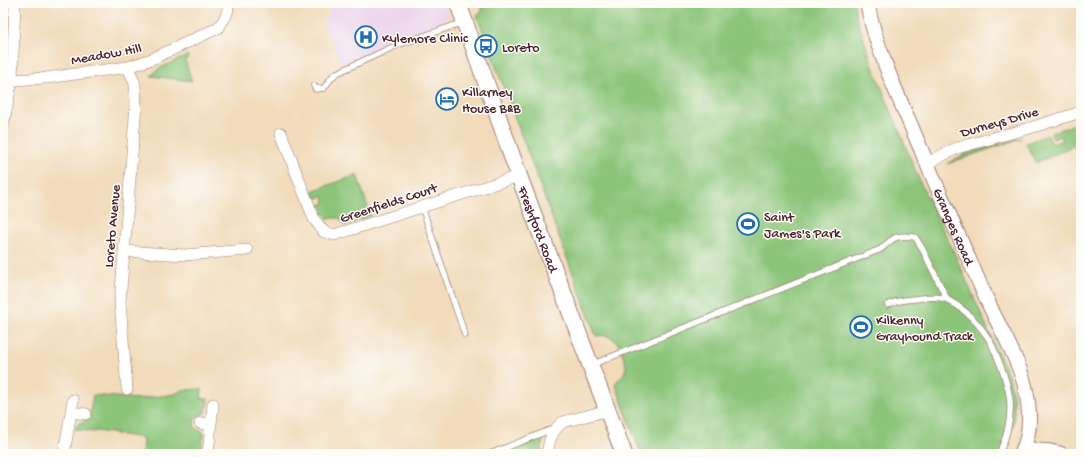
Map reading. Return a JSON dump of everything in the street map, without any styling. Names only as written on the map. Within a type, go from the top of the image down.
[{"type":"main road","name":"Freshford Road","points":[[458,3],[520,176],[624,454]]},
{"type":"street","points":[[3,126],[12,80],[15,3]]},
{"type":"street","name":"Meadow Hill","points":[[12,80],[46,78],[128,67],[152,59],[218,28],[225,19],[228,3]]},
{"type":"street","name":"Granges Road","points":[[867,3],[877,45],[926,163],[994,316],[1018,363],[1025,386],[1029,412],[1028,435],[1022,452]]},
{"type":"street","name":"Loreto Avenue","points":[[127,389],[120,302],[136,105],[135,84],[128,67]]},
{"type":"street","name":"Durneys Drive","points":[[926,163],[957,148],[1081,112]]},
{"type":"street","name":"Greenfields Court","points":[[281,133],[314,219],[324,232],[334,235],[520,176]]},
{"type":"street","points":[[124,251],[184,255],[247,250]]},
{"type":"street","points":[[64,454],[73,400]]},
{"type":"street","points":[[208,454],[206,424],[213,404]]},
{"type":"street","points":[[548,454],[548,442],[557,427],[563,422],[608,410]]},
{"type":"street","points":[[71,412],[86,414]]},
{"type":"street","points":[[1022,452],[1048,451],[1061,454]]},
{"type":"lane","points":[[314,86],[316,89],[324,88],[332,77],[338,73],[396,46],[464,22]]},
{"type":"lane","points":[[422,207],[466,335]]},
{"type":"lane","points":[[590,365],[880,249],[894,237],[916,237],[947,299]]},
{"type":"lane","points":[[888,305],[895,301],[930,297],[947,299],[966,312],[984,332],[990,341],[1004,375],[1009,392],[1010,423],[1000,454]]},
{"type":"lane","points":[[490,454],[557,427]]},
{"type":"shaded area","name":"Kylemore Clinic","points":[[334,3],[443,3],[449,17],[341,64],[324,23]]},
{"type":"green space","name":"Saint James's Park","points":[[482,3],[854,3],[856,16],[874,69],[921,184],[952,248],[1009,377],[1014,400],[1014,421],[1002,454],[641,454],[615,383],[622,376],[626,369],[626,365],[617,343],[611,337],[602,335],[596,336],[477,16],[482,11]]},
{"type":"green space","points":[[188,55],[189,58],[185,60],[192,81],[151,76],[158,69]]},
{"type":"green space","points":[[1075,124],[1081,131],[1081,142],[1036,163],[1026,143],[1048,135],[1052,144],[1063,140],[1061,136],[1053,139],[1051,133]]},
{"type":"green space","points":[[1021,138],[947,164],[964,154]]},
{"type":"green space","points":[[357,175],[371,216],[345,225],[339,218],[326,218],[327,216],[325,214],[323,217],[318,206],[325,203],[323,196],[315,199],[312,191]]},
{"type":"green space","points":[[202,389],[201,398],[208,399],[206,411],[195,417],[194,427],[202,431],[204,435],[200,454],[145,454],[142,453],[143,438],[75,429],[78,424],[89,418],[93,395],[139,399],[175,394],[182,390]]},
{"type":"green space","points":[[543,437],[541,454],[511,454],[510,451]]},
{"type":"place","name":"Kylemore Clinic","points":[[366,37]]},
{"type":"place","name":"Loreto","points":[[486,46]]},
{"type":"place","name":"Killarney House B&B","points":[[447,99]]},
{"type":"place","name":"Saint James's Park","points":[[748,224]]},
{"type":"place","name":"Kilkenny Grayhound Track","points":[[861,327]]}]
